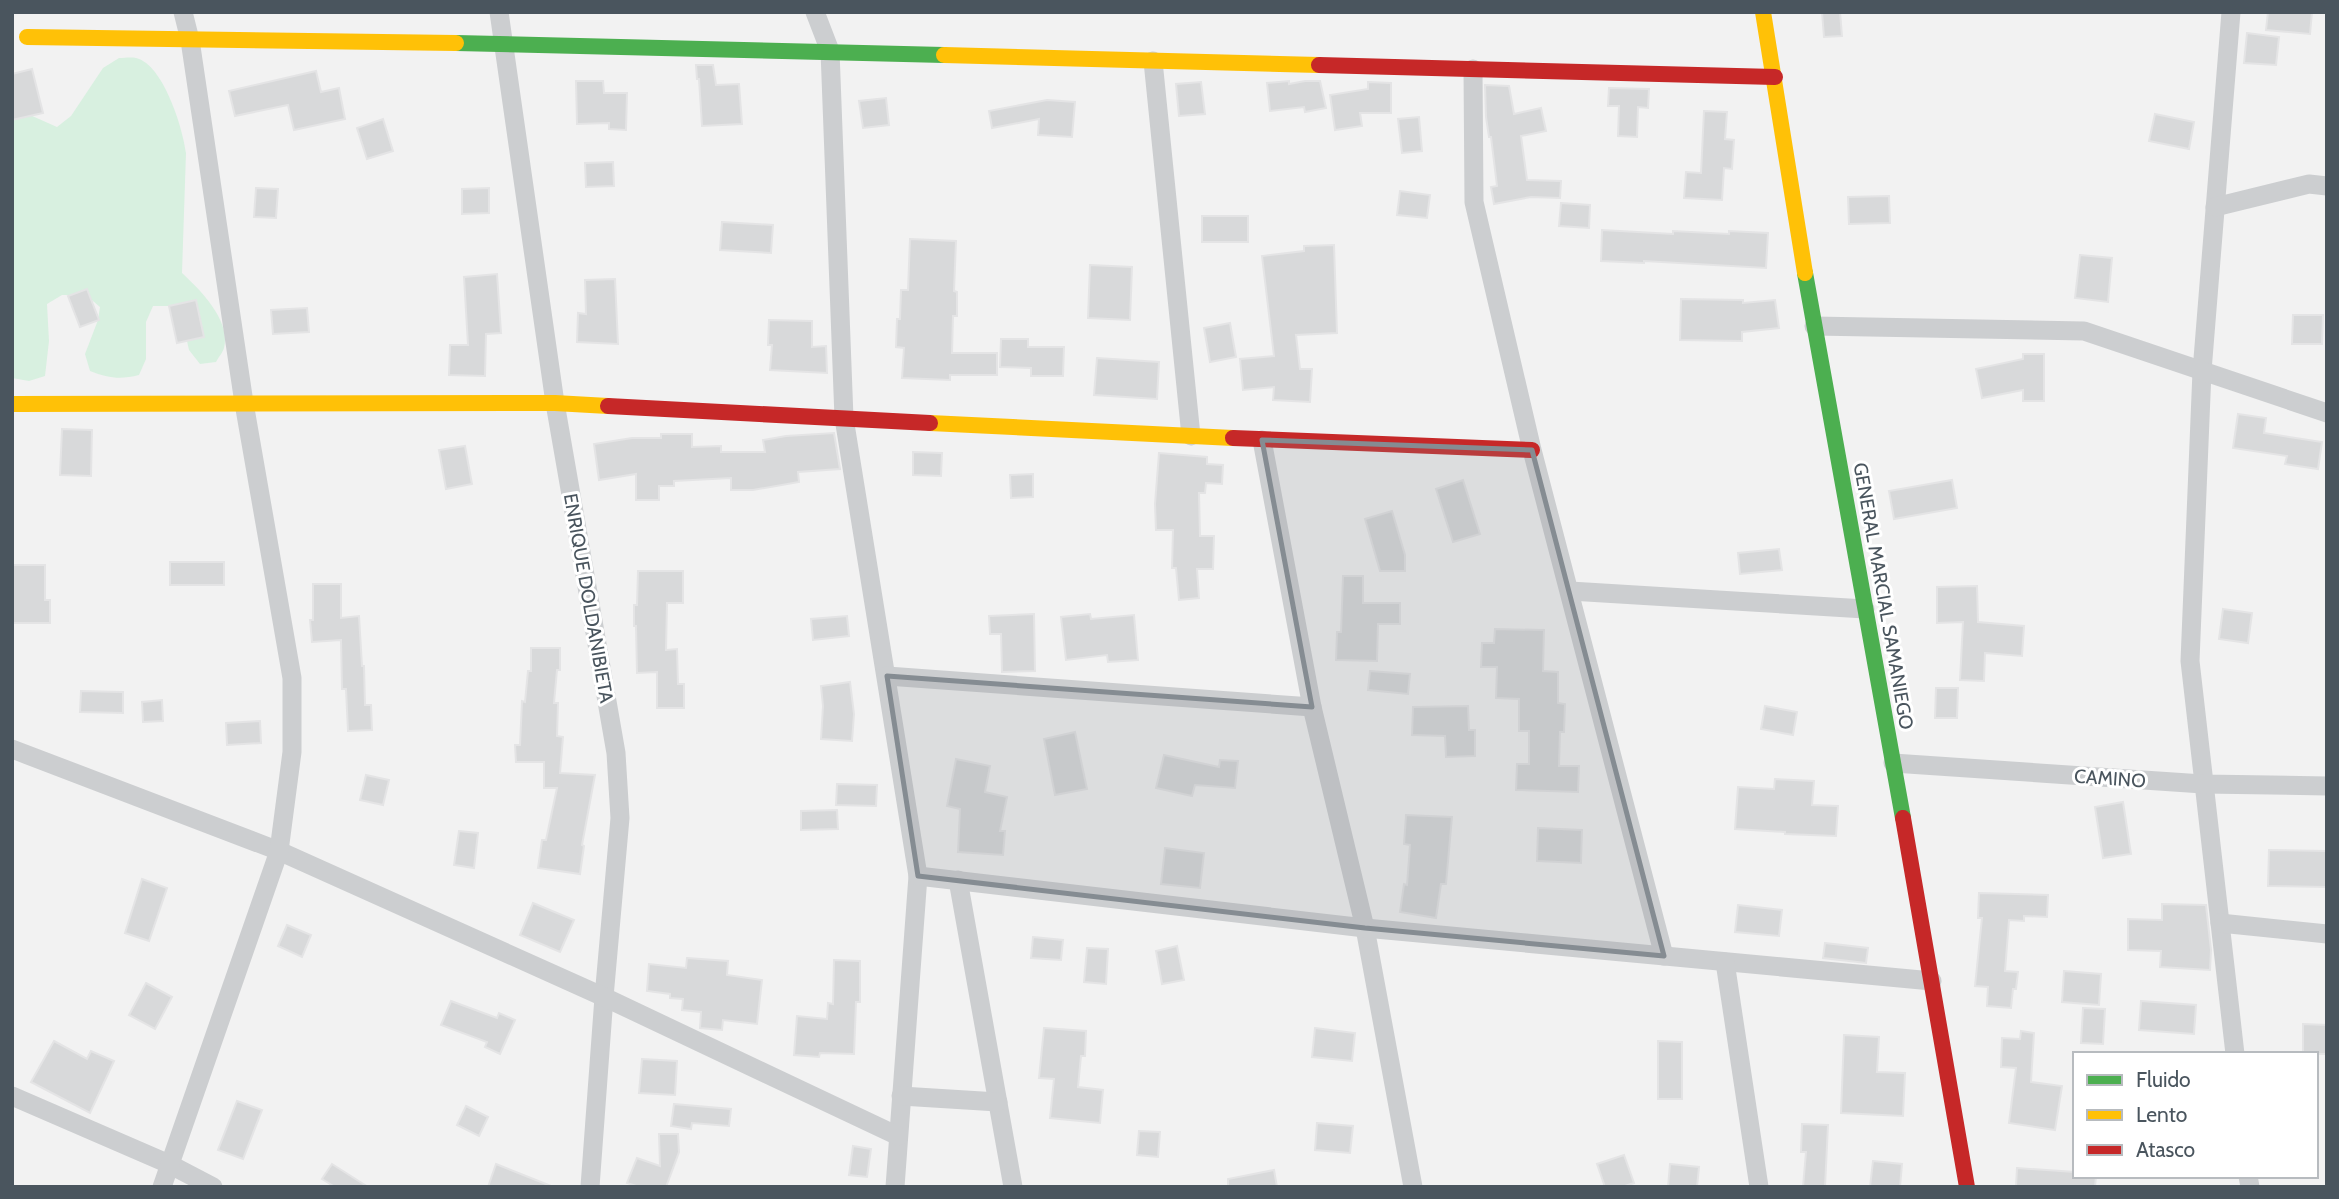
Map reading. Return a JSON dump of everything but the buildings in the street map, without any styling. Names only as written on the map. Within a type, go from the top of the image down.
[{"type":"street","points":[[162,1187],[279,851],[292,752],[292,678],[244,403],[190,40],[183,12]]},
{"type":"street","name":"ENRIQUE DOLDANIBIETA","points":[[499,12],[555,403],[616,753],[621,818],[590,1187]]},
{"type":"street","points":[[816,12],[830,51],[844,418],[918,876],[895,1187]]},
{"type":"street","name":"GENERAL MARCIAL SAMANIEGO","points":[[1763,12],[1814,326],[1933,981],[1967,1187]]},
{"type":"street","points":[[2231,12],[2202,371],[2190,662],[2235,1052]]},
{"type":"street","points":[[27,37],[830,51],[1775,77]]},
{"type":"street","points":[[1153,61],[1191,436]]},
{"type":"street","points":[[1472,69],[1474,202],[1532,450],[1664,956]]},
{"type":"street","points":[[2215,207],[2309,184],[2327,186]]},
{"type":"street","points":[[1814,326],[2084,331],[2327,413]]},
{"type":"street","points":[[12,404],[555,403],[1262,440],[1532,450]]},
{"type":"street","points":[[1262,440],[1312,707],[1365,928],[1413,1187]]},
{"type":"street","points":[[1570,591],[1865,608]]},
{"type":"street","points":[[887,676],[1312,707]]},
{"type":"street","points":[[12,748],[279,851],[604,997],[898,1136]]},
{"type":"street","name":"CAMINO","points":[[1893,763],[2203,784],[2327,786]]},
{"type":"street","points":[[918,876],[1365,928],[1933,981]]},
{"type":"street","points":[[958,880],[1013,1187]]},
{"type":"street","points":[[2220,923],[2327,934]]},
{"type":"street","points":[[1725,962],[1759,1187]]},
{"type":"street","points":[[12,1096],[169,1164],[213,1187]]},
{"type":"street","points":[[901,1097],[998,1102]]},
{"type":"highlighted area","points":[[1262,440],[1532,450],[1664,956],[1365,928],[918,876],[887,676],[1312,707]]},
{"type":"green space","points":[[119,58],[136,58],[146,63],[163,84],[176,114],[186,153],[182,273],[219,316],[225,337],[224,348],[216,362],[200,364],[189,350],[182,318],[169,306],[153,306],[146,322],[146,359],[139,375],[108,377],[90,371],[85,354],[100,307],[86,295],[62,295],[47,304],[49,341],[45,376],[29,381],[12,378],[12,103],[21,111],[57,127],[71,116],[103,68]]},
{"type":"traffic: fast","points":[[456,43],[944,55]]},
{"type":"traffic: fast","points":[[1805,273],[1903,818]]},
{"type":"traffic: slow","points":[[1763,12],[1805,273]]},
{"type":"traffic: slow","points":[[27,37],[456,43]]},
{"type":"traffic: slow","points":[[944,55],[1319,65]]},
{"type":"traffic: slow","points":[[12,404],[555,403],[608,406]]},
{"type":"traffic: slow","points":[[930,423],[1233,438]]},
{"type":"traffic: jam","points":[[1319,65],[1775,77]]},
{"type":"traffic: jam","points":[[608,406],[930,423]]},
{"type":"traffic: jam","points":[[1233,438],[1532,450]]},
{"type":"traffic: jam","points":[[1903,818],[1967,1187]]}]
